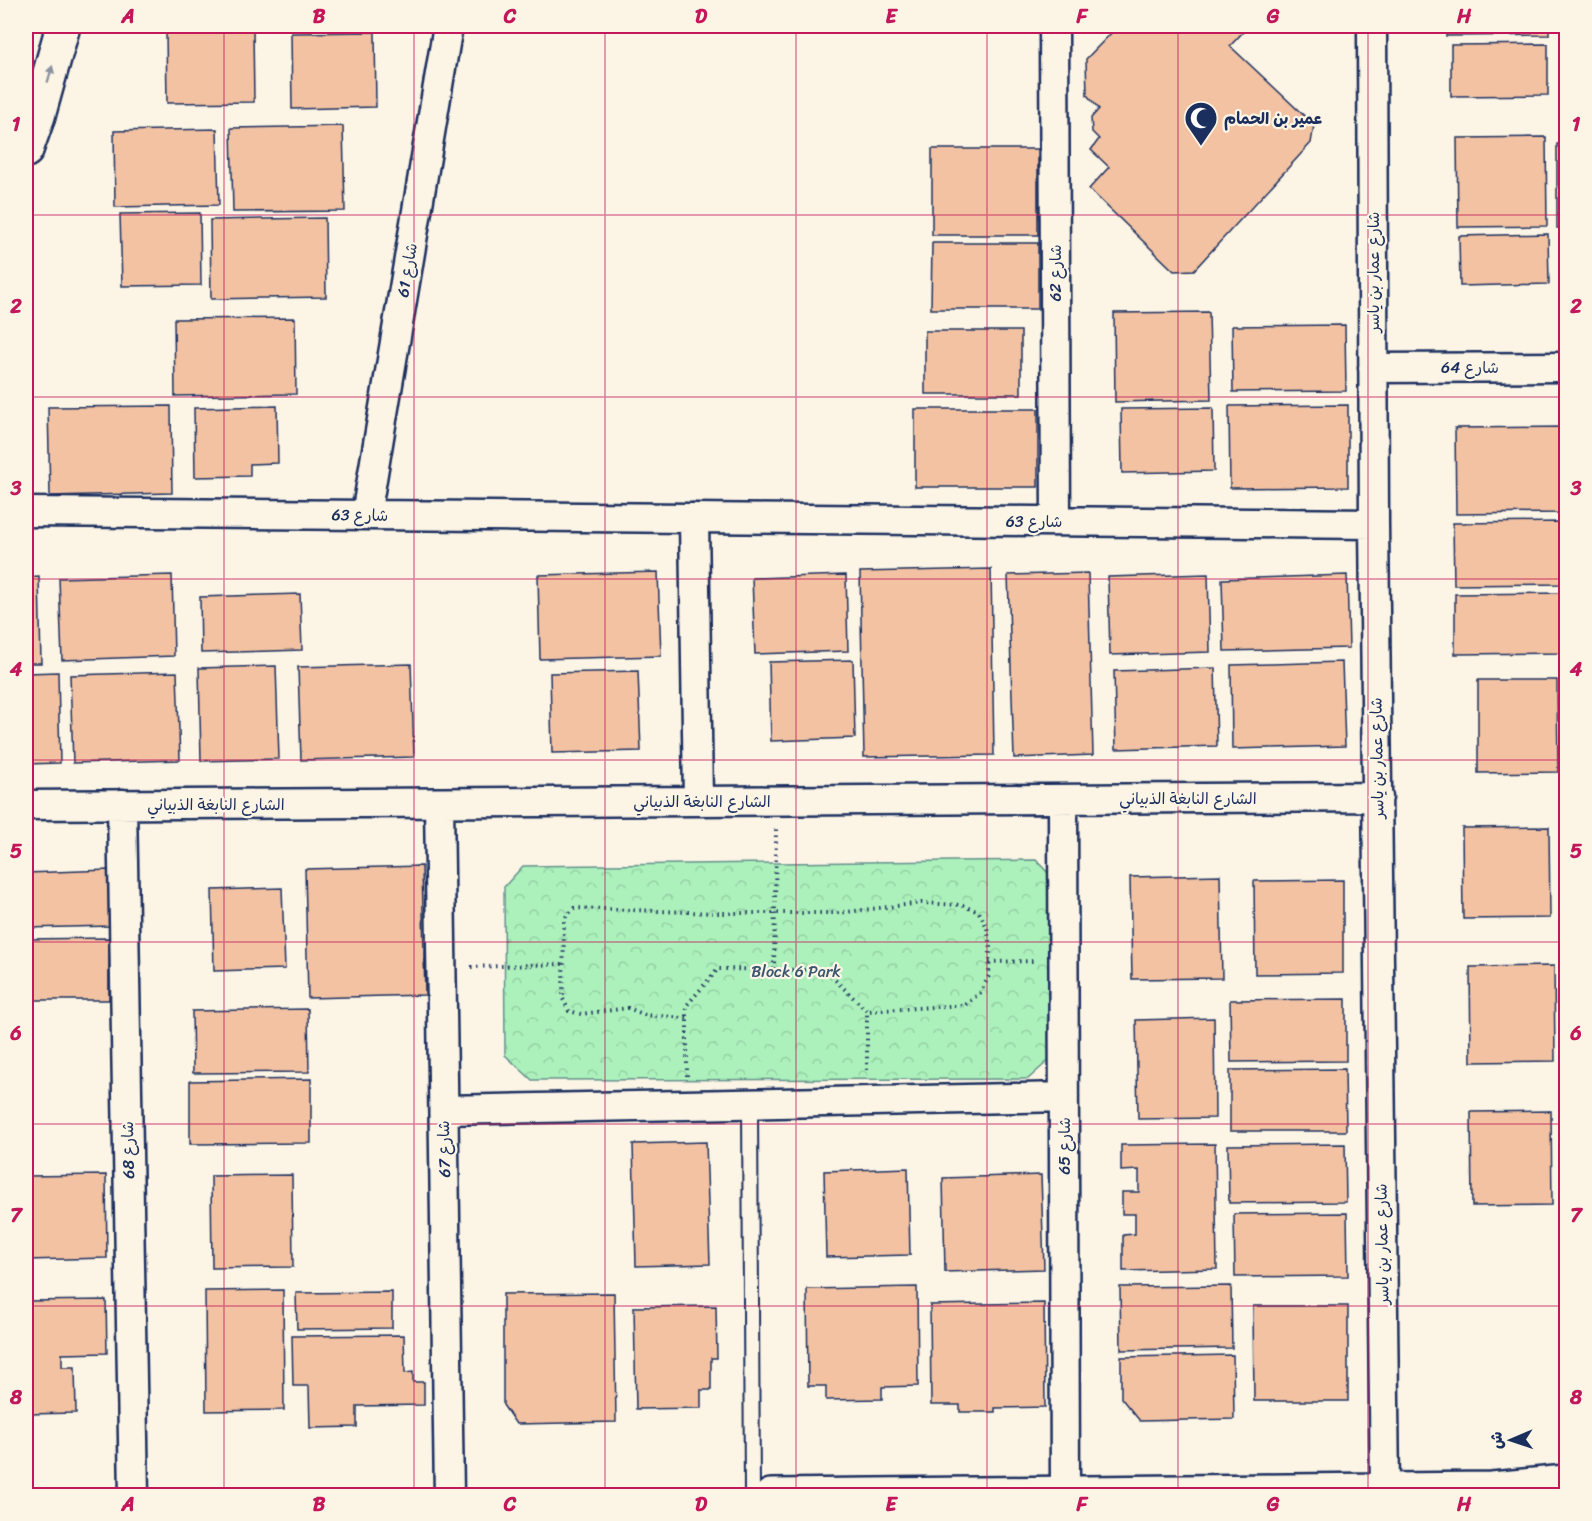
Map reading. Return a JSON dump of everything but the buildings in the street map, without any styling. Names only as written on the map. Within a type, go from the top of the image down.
[{"type":"street","points":[[26,150],[63,26]]},
{"type":"street","name":"شارع 61","points":[[366,515],[448,26]]},
{"type":"street","name":"شارع 62","points":[[1054,26],[1056,521]]},
{"type":"street","name":"شارع عمار بن ياسر","points":[[1372,26],[1374,524],[1384,1490]]},
{"type":"street","name":"شارع 64","points":[[1373,368],[1566,367]]},
{"type":"street","name":"شارع 63","points":[[26,512],[1374,524]]},
{"type":"street","points":[[694,518],[698,801]]},
{"type":"street","name":"الشارع النابغة الذبياني","points":[[26,805],[1378,797]]},
{"type":"street","name":"شارع 65","points":[[1064,799],[1065,1493]]},
{"type":"street","name":"شارع 67","points":[[439,803],[449,1496]]},
{"type":"street","name":"شارع 68","points":[[122,804],[134,1496]]},
{"type":"street","points":[[444,1110],[1064,1097]]},
{"type":"street","points":[[771,1496],[1384,1490],[1501,1492],[1566,1482]]},
{"type":"lane","points":[[750,1104],[752,1496]]},
{"type":"path","points":[[774,969],[776,801]]},
{"type":"path","points":[[687,1018],[645,1015],[628,1008],[581,1014],[569,1011],[563,999],[564,919],[574,908],[717,913],[838,913],[921,903],[961,905],[979,912],[987,927],[989,962],[989,976],[980,993],[965,1005],[867,1011]]},
{"type":"path","points":[[989,962],[1064,961]]},
{"type":"path","points":[[441,968],[563,964]]},
{"type":"path","points":[[687,1105],[687,1005],[718,969],[825,970],[867,1011],[867,1101]]},
{"type":"green space","name":"Block 6 Park","points":[[1036,860],[1060,886],[1057,1053],[1028,1079],[532,1080],[505,1055],[504,887],[523,866]]},
{"type":"place","name":"عمير بن الحمام","points":[[1201,147]]}]
